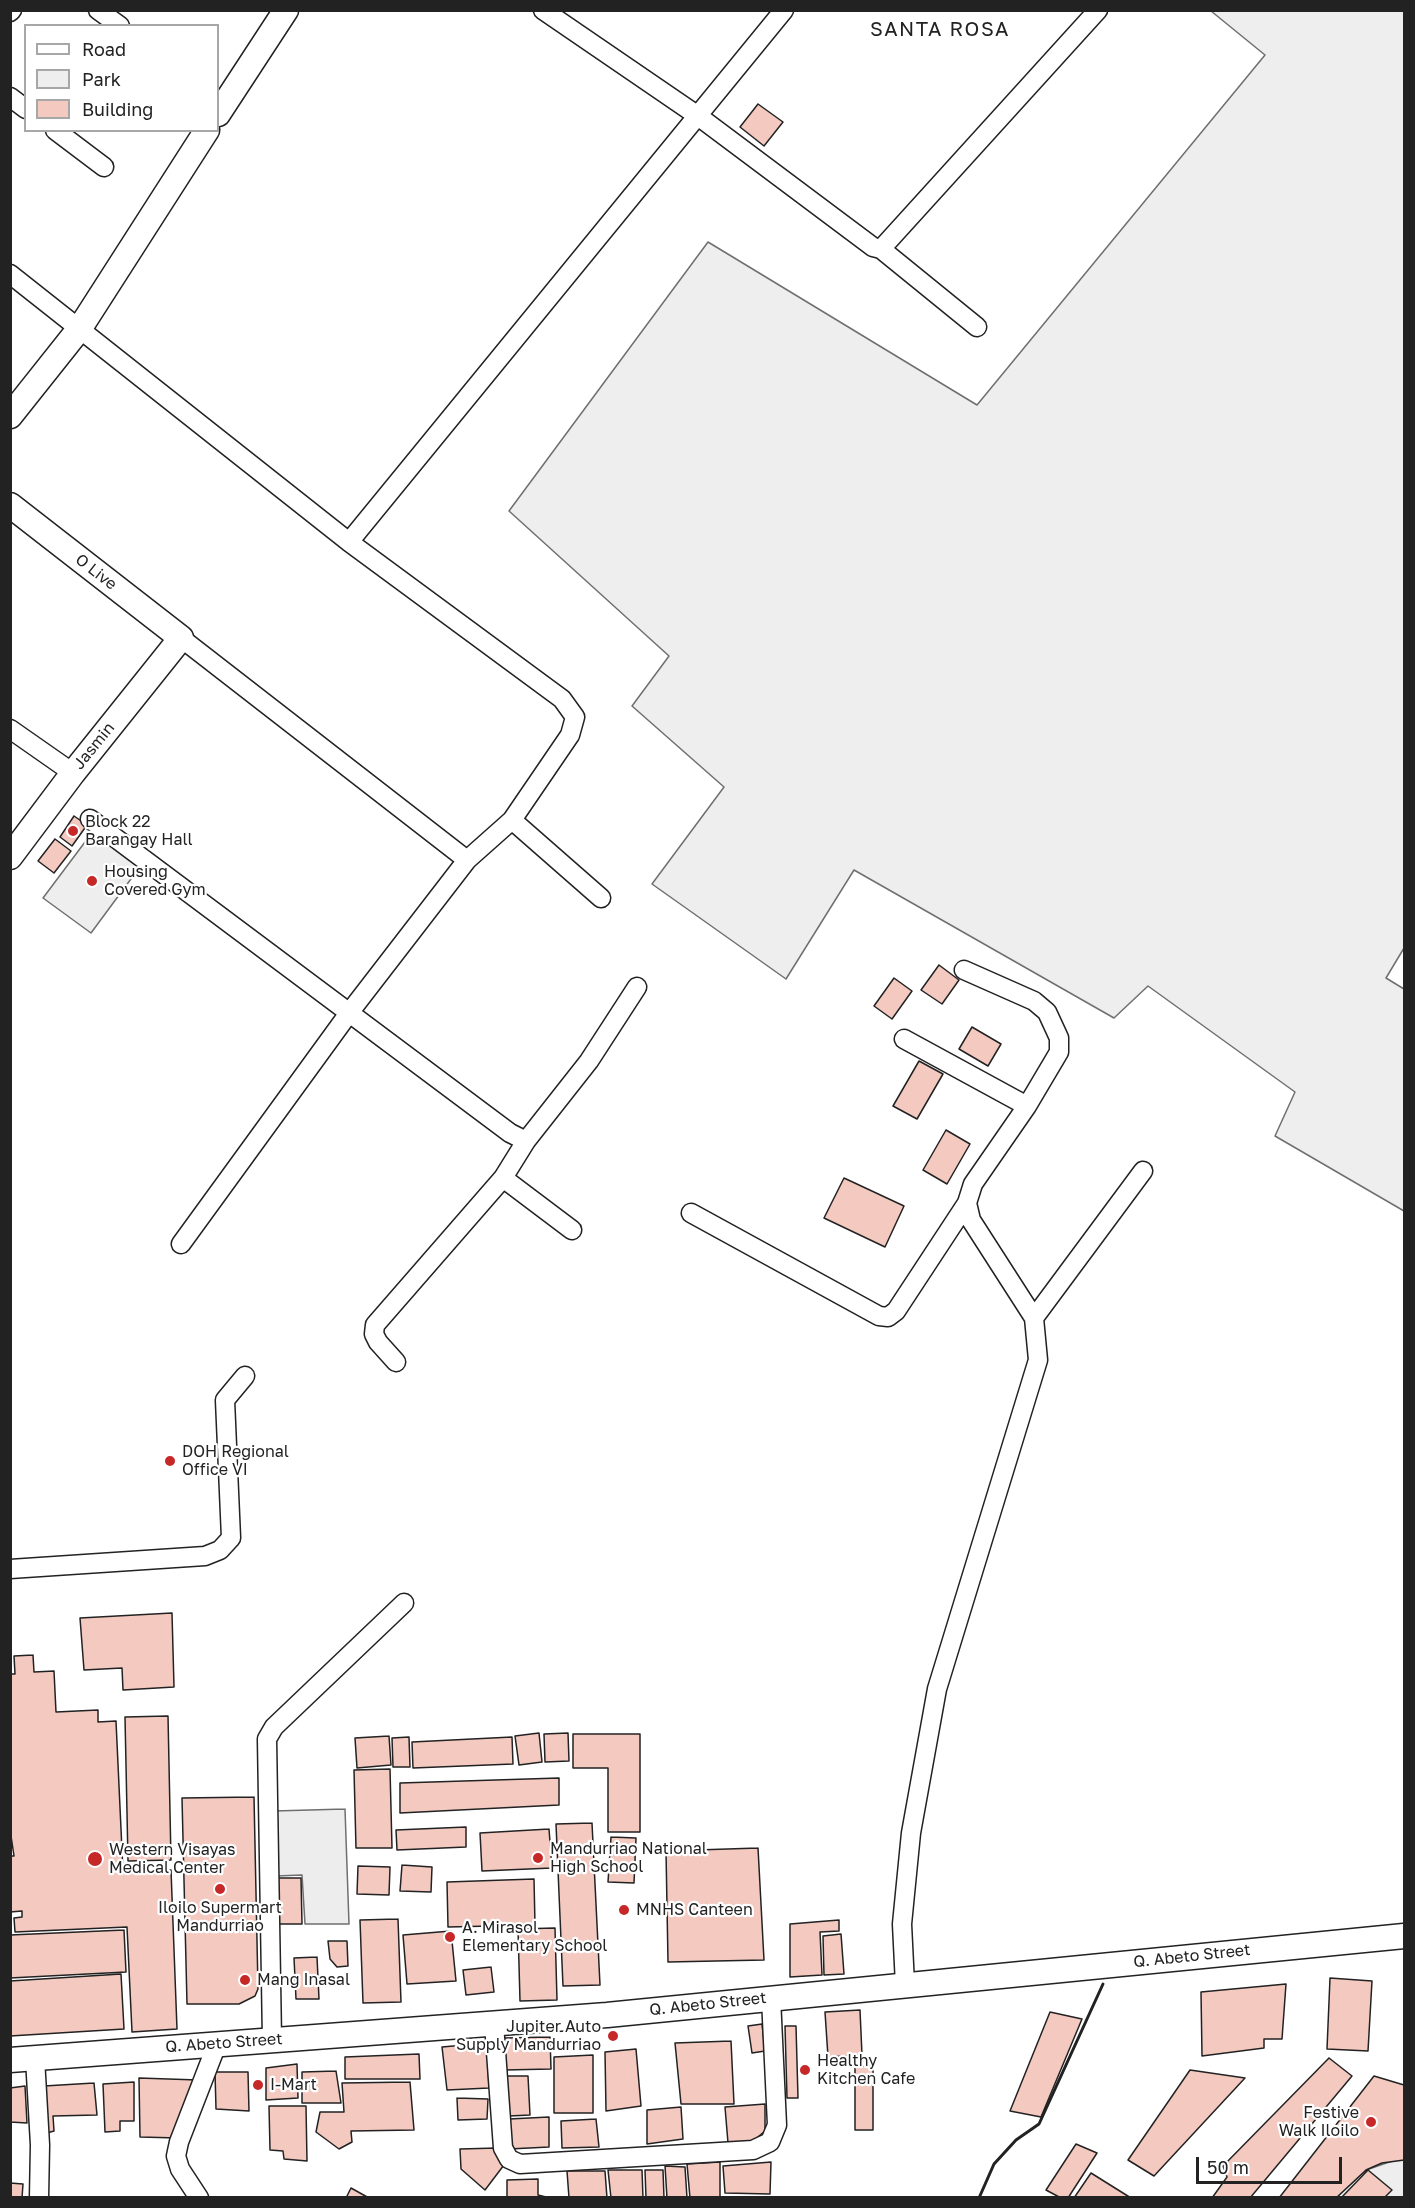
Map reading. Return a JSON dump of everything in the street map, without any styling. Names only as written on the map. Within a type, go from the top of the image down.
[{"type":"main road","points":[[221,101],[286,10]]},
{"type":"main road","points":[[10,416],[80,327],[206,132]]},
{"type":"main road","name":"O Live","points":[[10,505],[181,638]]},
{"type":"main road","name":"Jasmin","points":[[10,857],[73,773],[181,638]]},
{"type":"main road","name":"Q. Abeto Street","points":[[10,2060],[494,2024],[1404,1936]]},
{"type":"street","points":[[98,10],[117,24]]},
{"type":"street","points":[[543,10],[698,116],[873,247],[881,249],[977,327]]},
{"type":"street","points":[[350,542],[784,10]]},
{"type":"street","points":[[881,249],[1098,10]]},
{"type":"street","points":[[10,97],[24,107]]},
{"type":"street","points":[[58,132],[104,167]]},
{"type":"street","points":[[10,274],[350,542],[562,699],[575,717],[570,735],[512,820],[467,860],[348,1013],[181,1244]]},
{"type":"street","points":[[181,638],[467,860]]},
{"type":"street","points":[[10,729],[73,773]]},
{"type":"street","points":[[90,819],[510,1133],[526,1141]]},
{"type":"street","points":[[512,820],[601,898]]},
{"type":"street","points":[[691,1213],[879,1316],[888,1317],[896,1311],[967,1203],[973,1184],[1027,1106],[1059,1052],[1059,1038],[1055,1024],[1047,1012],[1034,1001],[964,970]]},
{"type":"street","points":[[396,1362],[378,1342],[374,1334],[375,1325],[503,1178],[526,1141],[589,1060],[637,987]]},
{"type":"street","points":[[904,1039],[1027,1106]]},
{"type":"street","points":[[1034,1318],[1143,1171]]},
{"type":"street","points":[[503,1178],[572,1230]]},
{"type":"street","points":[[905,1985],[902,1924],[910,1833],[938,1689],[1038,1360],[1034,1318],[971,1220],[967,1203]]},
{"type":"street","points":[[10,1569],[205,1556],[220,1550],[231,1538],[225,1400],[245,1376]]},
{"type":"street","points":[[272,2040],[267,1739],[274,1727],[404,1603]]},
{"type":"street","points":[[494,2024],[503,2148],[509,2159],[520,2164],[753,2150],[770,2142],[777,2125],[771,1998]]},
{"type":"street","points":[[199,2198],[180,2169],[176,2156],[179,2142],[217,2044]]},
{"type":"street","points":[[36,2058],[40,2145],[39,2198]]},
{"type":"green space","points":[[1211,11],[1404,11],[1404,948],[1386,978],[1404,989],[1404,1211],[1275,1136],[1295,1092],[1148,986],[1114,1018],[854,870],[786,979],[652,884],[724,787],[632,706],[669,656],[509,511],[708,242],[977,405],[1265,55]]},
{"type":"green space","name":"Housing Covered Gym","points":[[94,830],[142,864],[91,933],[43,898]]},
{"type":"green space","points":[[1398,2159],[1404,2160],[1404,2197],[1336,2198],[1366,2170]]},
{"type":"shaded area","points":[[345,1809],[349,1924],[305,1924],[302,1875],[276,1876],[274,1811]]},
{"type":"building","points":[[758,104],[783,122],[764,146],[740,127]]},
{"type":"building","name":"Block 22 Barangay Hall","points":[[74,816],[87,825],[72,846],[60,837]]},
{"type":"building","points":[[55,839],[71,851],[54,873],[38,861]]},
{"type":"building","points":[[939,965],[959,980],[942,1004],[921,990]]},
{"type":"building","points":[[894,978],[912,991],[892,1019],[874,1006]]},
{"type":"building","points":[[972,1027],[1001,1044],[988,1066],[959,1049]]},
{"type":"building","points":[[919,1061],[943,1074],[917,1119],[893,1106]]},
{"type":"building","points":[[946,1130],[970,1144],[947,1184],[923,1170]]},
{"type":"building","points":[[844,1178],[904,1206],[885,1247],[824,1218]]},
{"type":"building","points":[[172,1613],[174,1687],[123,1690],[122,1668],[84,1670],[80,1618]]},
{"type":"building","points":[[33,1655],[34,1672],[54,1671],[56,1712],[98,1710],[98,1722],[116,1721],[123,1872],[171,1870],[177,2029],[132,2032],[127,1927],[15,1932],[14,1918],[22,1917],[22,1911],[10,1912],[10,1856],[14,1856],[10,1829],[10,1674],[15,1674],[14,1656]]},
{"type":"building","points":[[168,1716],[171,1860],[128,1861],[125,1717]]},
{"type":"building","points":[[539,1733],[542,1762],[519,1765],[515,1736]]},
{"type":"building","points":[[568,1733],[569,1761],[545,1762],[544,1734]]},
{"type":"building","points":[[573,1734],[640,1734],[640,1832],[608,1832],[608,1768],[573,1768]]},
{"type":"building","points":[[389,1736],[391,1765],[357,1768],[355,1738]]},
{"type":"building","points":[[409,1737],[410,1767],[393,1767],[392,1738]]},
{"type":"building","points":[[512,1737],[513,1764],[413,1768],[412,1742]]},
{"type":"building","points":[[390,1769],[392,1848],[356,1848],[354,1770]]},
{"type":"building","points":[[559,1778],[559,1805],[400,1813],[400,1783]]},
{"type":"building","name":"Iloilo Supermart Mandurriao","points":[[254,1797],[258,1989],[255,1996],[239,2004],[187,2004],[182,1798]]},
{"type":"building","points":[[592,1823],[600,1985],[563,1986],[556,1824]]},
{"type":"building","points":[[466,1827],[466,1847],[397,1850],[396,1830]]},
{"type":"building","points":[[549,1829],[552,1868],[482,1871],[480,1833]]},
{"type":"building","points":[[611,1837],[636,1838],[634,1883],[608,1882]]},
{"type":"building","points":[[758,1848],[764,1960],[668,1962],[666,1851]]},
{"type":"building","points":[[402,1865],[432,1867],[431,1892],[400,1891]]},
{"type":"building","points":[[358,1866],[390,1867],[389,1895],[357,1894]]},
{"type":"building","points":[[277,1878],[301,1878],[302,1924],[278,1924]]},
{"type":"building","points":[[534,1879],[535,1925],[448,1927],[447,1882]]},
{"type":"building","points":[[398,1919],[401,2002],[363,2003],[360,1920]]},
{"type":"building","points":[[839,1920],[839,1931],[820,1932],[822,1975],[790,1977],[790,1924]]},
{"type":"building","points":[[555,1928],[557,2000],[520,2001],[518,1929]]},
{"type":"building","points":[[124,1930],[126,1972],[10,1978],[10,1935]]},
{"type":"building","points":[[451,1931],[456,1981],[407,1984],[403,1935]]},
{"type":"building","points":[[841,1934],[844,1974],[824,1975],[823,1936]]},
{"type":"building","points":[[328,1941],[347,1941],[348,1966],[337,1967],[330,1959]]},
{"type":"building","points":[[317,1957],[319,1999],[296,1999],[294,1958]]},
{"type":"building","points":[[491,1967],[494,1992],[466,1995],[463,1970]]},
{"type":"building","points":[[121,1974],[124,2029],[10,2036],[10,1981]]},
{"type":"building","points":[[1330,1978],[1372,1981],[1368,2051],[1327,2049]]},
{"type":"building","points":[[1286,1984],[1282,2039],[1264,2039],[1264,2048],[1202,2056],[1201,1992]]},
{"type":"building","points":[[860,2010],[862,2055],[828,2057],[825,2012]]},
{"type":"building","points":[[1050,2012],[1082,2019],[1041,2117],[1010,2111]]},
{"type":"building","points":[[762,2024],[765,2051],[752,2053],[748,2026]]},
{"type":"building","points":[[785,2026],[796,2026],[798,2098],[787,2098]]},
{"type":"building","points":[[550,2037],[551,2069],[504,2070],[504,2038]]},
{"type":"building","points":[[731,2041],[734,2104],[681,2104],[675,2043]]},
{"type":"building","points":[[487,2043],[489,2088],[447,2090],[442,2047]]},
{"type":"building","points":[[636,2049],[641,2106],[606,2111],[605,2052]]},
{"type":"building","points":[[419,2054],[420,2079],[345,2079],[345,2057]]},
{"type":"building","points":[[593,2055],[593,2113],[554,2113],[554,2057]]},
{"type":"building","points":[[1329,2058],[1352,2076],[1250,2198],[1212,2198],[1227,2177],[1223,2166]]},
{"type":"building","points":[[297,2064],[298,2098],[266,2100],[266,2068]]},
{"type":"building","points":[[873,2065],[873,2130],[855,2130],[855,2067]]},
{"type":"building","points":[[1190,2070],[1245,2078],[1154,2176],[1128,2160]]},
{"type":"building","points":[[336,2071],[341,2103],[302,2103],[302,2072]]},
{"type":"building","points":[[215,2072],[248,2072],[249,2111],[216,2109]]},
{"type":"building","points":[[507,2076],[528,2076],[530,2115],[509,2116]]},
{"type":"building","name":"Festive Walk Iloilo","points":[[1374,2076],[1404,2085],[1404,2160],[1382,2163],[1366,2170],[1336,2198],[1279,2198]]},
{"type":"building","points":[[139,2078],[198,2080],[178,2138],[140,2137]]},
{"type":"building","points":[[134,2082],[134,2121],[120,2121],[120,2131],[105,2132],[103,2084]]},
{"type":"building","points":[[410,2082],[414,2130],[351,2131],[352,2142],[339,2149],[316,2132],[320,2112],[344,2112],[342,2083]]},
{"type":"building","points":[[94,2083],[97,2115],[53,2116],[54,2131],[47,2133],[44,2086]]},
{"type":"building","points":[[25,2086],[27,2123],[10,2122],[10,2088]]},
{"type":"building","points":[[457,2098],[488,2099],[487,2119],[458,2120]]},
{"type":"building","points":[[765,2104],[765,2131],[752,2142],[728,2143],[725,2107]]},
{"type":"building","points":[[269,2106],[306,2106],[307,2161],[284,2159],[283,2151],[270,2150]]},
{"type":"building","points":[[681,2107],[683,2139],[647,2144],[647,2110]]},
{"type":"building","points":[[549,2117],[549,2147],[509,2149],[509,2119]]},
{"type":"building","points":[[596,2119],[599,2147],[562,2148],[561,2121]]},
{"type":"building","points":[[1076,2144],[1097,2153],[1068,2198],[1061,2198],[1046,2190]]},
{"type":"building","points":[[497,2148],[507,2161],[485,2190],[461,2169],[460,2149]]},
{"type":"building","points":[[720,2162],[720,2198],[690,2198],[687,2164]]},
{"type":"building","points":[[771,2162],[770,2194],[725,2193],[723,2166]]},
{"type":"building","points":[[665,2166],[685,2167],[687,2198],[667,2198]]},
{"type":"building","points":[[608,2170],[642,2170],[643,2198],[611,2198]]},
{"type":"building","points":[[645,2170],[663,2170],[664,2198],[646,2198]]},
{"type":"building","points":[[1368,2170],[1392,2190],[1384,2198],[1341,2198]]},
{"type":"building","points":[[567,2171],[605,2171],[607,2198],[569,2198]]},
{"type":"building","points":[[1091,2173],[1131,2198],[1074,2198]]},
{"type":"building","points":[[538,2179],[538,2195],[550,2198],[507,2198],[507,2180]]},
{"type":"building","points":[[10,2183],[23,2184],[22,2198],[10,2198]]},
{"type":"building","points":[[351,2188],[369,2198],[346,2198]]},
{"type":"wall","points":[[979,2198],[994,2164],[1016,2140],[1039,2124],[1103,1984]]},
{"type":"place","name":"Block 22 Barangay Hall","points":[[73,831]]},
{"type":"place","name":"Housing Covered Gym","points":[[92,881]]},
{"type":"place","name":"DOH Regional Office VI","points":[[170,1461]]},
{"type":"place","name":"Mandurriao National High School","points":[[538,1858]]},
{"type":"place","name":"Western Visayas Medical Center","points":[[95,1859]]},
{"type":"place","name":"Iloilo Supermart Mandurriao","points":[[220,1889]]},
{"type":"place","name":"MNHS Canteen","points":[[624,1910]]},
{"type":"place","name":"A. Mirasol Elementary School","points":[[450,1937]]},
{"type":"place","name":"Mang Inasal","points":[[245,1980]]},
{"type":"place","name":"Jupiter Auto Supply Mandurriao","points":[[613,2036]]},
{"type":"place","name":"Healthy Kitchen Cafe","points":[[805,2070]]},
{"type":"place","name":"I-Mart","points":[[258,2085]]},
{"type":"place","name":"Festive Walk Iloilo","points":[[1371,2122]]},
{"type":"district","name":"SANTA ROSA","points":[[940,30]]}]
